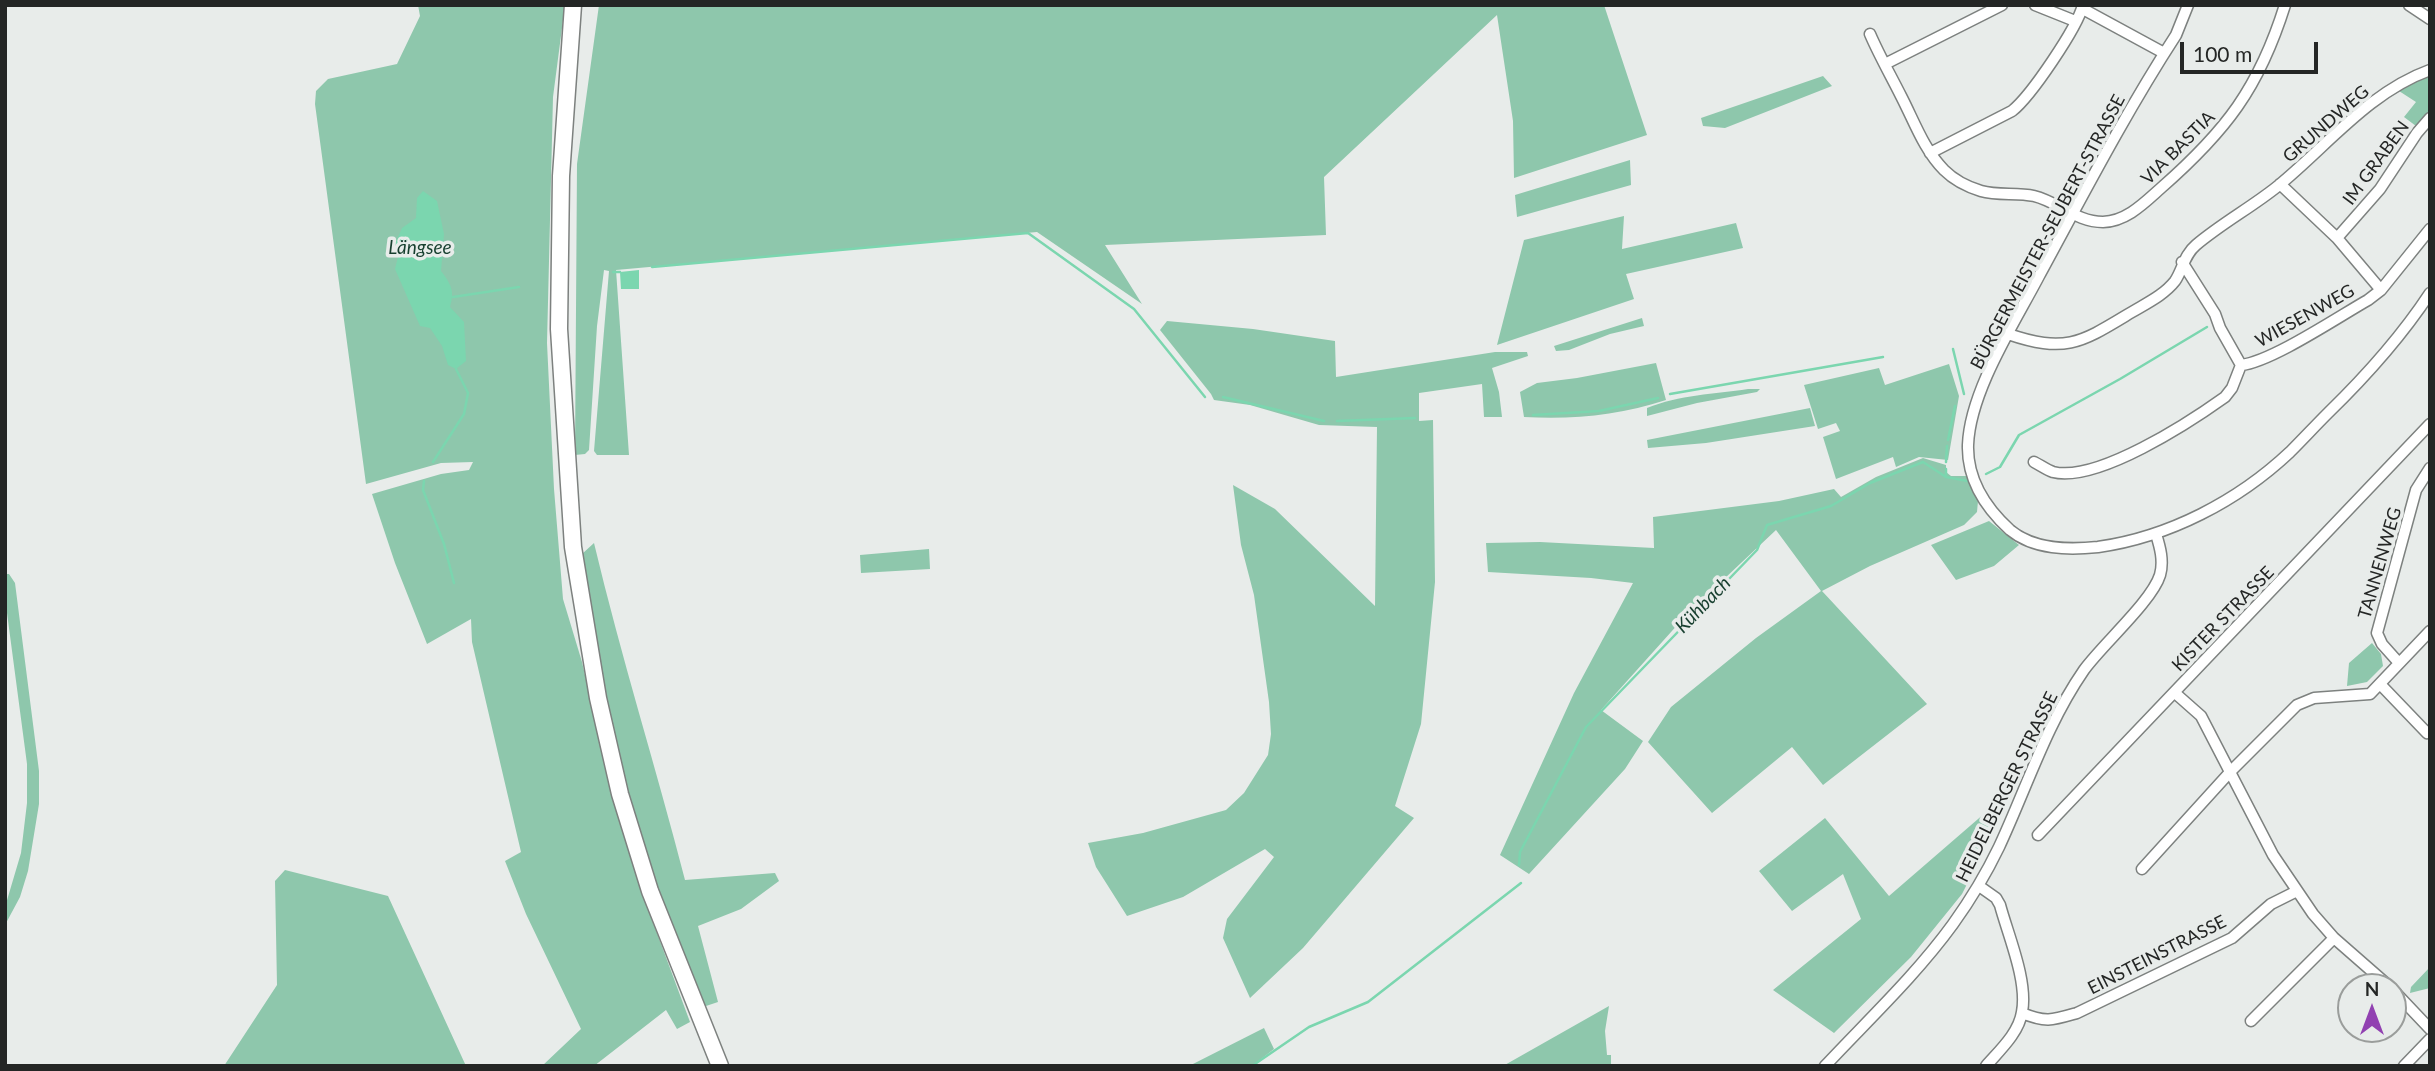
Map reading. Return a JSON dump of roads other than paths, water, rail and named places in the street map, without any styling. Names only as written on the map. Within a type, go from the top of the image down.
[{"type":"main road","points":[[573,5],[561,176],[559,329],[573,547],[598,698],[620,794],[650,891],[720,1066]]},
{"type":"street","points":[[1885,64],[2002,5]]},
{"type":"street","points":[[2035,5],[2076,22]]},
{"type":"street","name":"BÜRGERMEISTER-SEUBERT-STRASSE","points":[[2155,534],[2122,543],[2082,549],[2052,548],[2030,542],[2013,532],[1991,512],[1979,492],[1971,470],[1969,429],[1975,405],[2008,334],[2072,215],[2181,24],[2188,5]]},
{"type":"street","name":"VIA BASTIA","points":[[1930,153],[1945,170],[1982,191],[2033,196],[2090,221],[2119,220],[2132,213],[2197,156],[2227,123],[2266,57],[2285,5]]},
{"type":"street","points":[[2409,5],[2430,19]]},
{"type":"street","points":[[1870,34],[1930,153],[2012,111],[2023,102],[2083,7],[2164,53]]},
{"type":"street","name":"GRUNDWEG","points":[[2008,334],[2051,345],[2083,341],[2163,293],[2176,279],[2182,262],[2197,244],[2280,184],[2353,118],[2382,96],[2430,70]]},
{"type":"street","name":"IM GRABEN","points":[[2337,238],[2380,189],[2417,132],[2430,118]]},
{"type":"street","name":"GRUNDWEG","points":[[2280,184],[2337,238]]},
{"type":"street","name":"WIESENWEG","points":[[2182,262],[2215,314],[2241,365],[2250,364],[2278,352],[2368,300],[2381,290],[2430,229]]},
{"type":"street","points":[[2337,238],[2381,290]]},
{"type":"street","points":[[2155,534],[2189,520],[2235,494],[2289,452],[2380,359],[2416,315],[2430,293]]},
{"type":"street","points":[[2034,462],[2054,472],[2078,472],[2120,461],[2225,397],[2232,388],[2241,365]]},
{"type":"street","name":"KISTER STRASSE","points":[[2038,835],[2430,424]]},
{"type":"street","name":"TANNENWEG","points":[[2399,663],[2382,645],[2377,633],[2416,490],[2430,468]]},
{"type":"street","name":"HEIDELBERGER STRASSE","points":[[1825,1066],[1897,990],[1951,927],[1979,886],[2000,846],[2051,725],[2066,699],[2086,668],[2156,584],[2162,562],[2161,548],[2155,534]]},
{"type":"street","points":[[2142,869],[2231,771],[2297,705],[2314,698],[2370,694],[2430,631]]},
{"type":"street","points":[[2380,684],[2427,733],[2430,731]]},
{"type":"street","points":[[2175,693],[2201,716],[2273,855],[2297,891],[2334,939],[2374,973]]},
{"type":"street","points":[[1979,886],[1996,898],[2000,905],[2022,991],[2022,1013],[2006,1044],[1986,1066]]},
{"type":"street","name":"EINSTEINSTRASSE","points":[[2022,1013],[2042,1021],[2077,1013],[2232,938],[2271,904],[2297,891]]},
{"type":"street","points":[[2251,1021],[2334,939]]},
{"type":"street","points":[[2407,1005],[2430,1029]]},
{"type":"street","points":[[2404,1066],[2430,1039]]},
{"type":"water","name":"Längsee","points":[[423,191],[437,201],[444,234],[441,271],[451,288],[450,307],[464,322],[466,361],[456,369],[448,365],[442,346],[430,328],[420,326],[395,269],[398,257],[393,248],[402,228],[416,218],[417,198]]},
{"type":"water","points":[[639,270],[639,289],[621,289],[620,272]]},
{"type":"waterway","points":[[652,267],[1028,233],[1134,309],[1205,397]]},
{"type":"waterway","points":[[613,272],[620,272]]},
{"type":"waterway","points":[[453,297],[519,287]]},
{"type":"waterway","name":"Kühbach","points":[[1986,474],[2000,467],[2019,435],[2207,327]]},
{"type":"waterway","points":[[1953,349],[1964,394]]},
{"type":"waterway","points":[[1670,394],[1883,357]]},
{"type":"waterway","points":[[433,462],[464,414],[468,393],[456,369]]},
{"type":"waterway","points":[[1223,397],[1324,421]]},
{"type":"waterway","points":[[1533,415],[1599,411],[1658,398]]},
{"type":"waterway","points":[[1948,440],[1955,406]]},
{"type":"waterway","points":[[1337,421],[1415,418]]},
{"type":"waterway","points":[[1946,462],[1947,446]]},
{"type":"waterway","name":"Kühbach","points":[[1519,865],[1520,852],[1586,727],[1757,550],[1767,525],[1831,506],[1870,483],[1923,462],[1946,477],[1968,481]]},
{"type":"waterway","name":"Kühbach","points":[[1946,469],[1946,477]]},
{"type":"waterway","points":[[424,481],[423,490],[444,544],[454,583]]},
{"type":"waterway","name":"Kühbach","points":[[1252,1066],[1309,1027],[1368,1002],[1521,883]]}]
